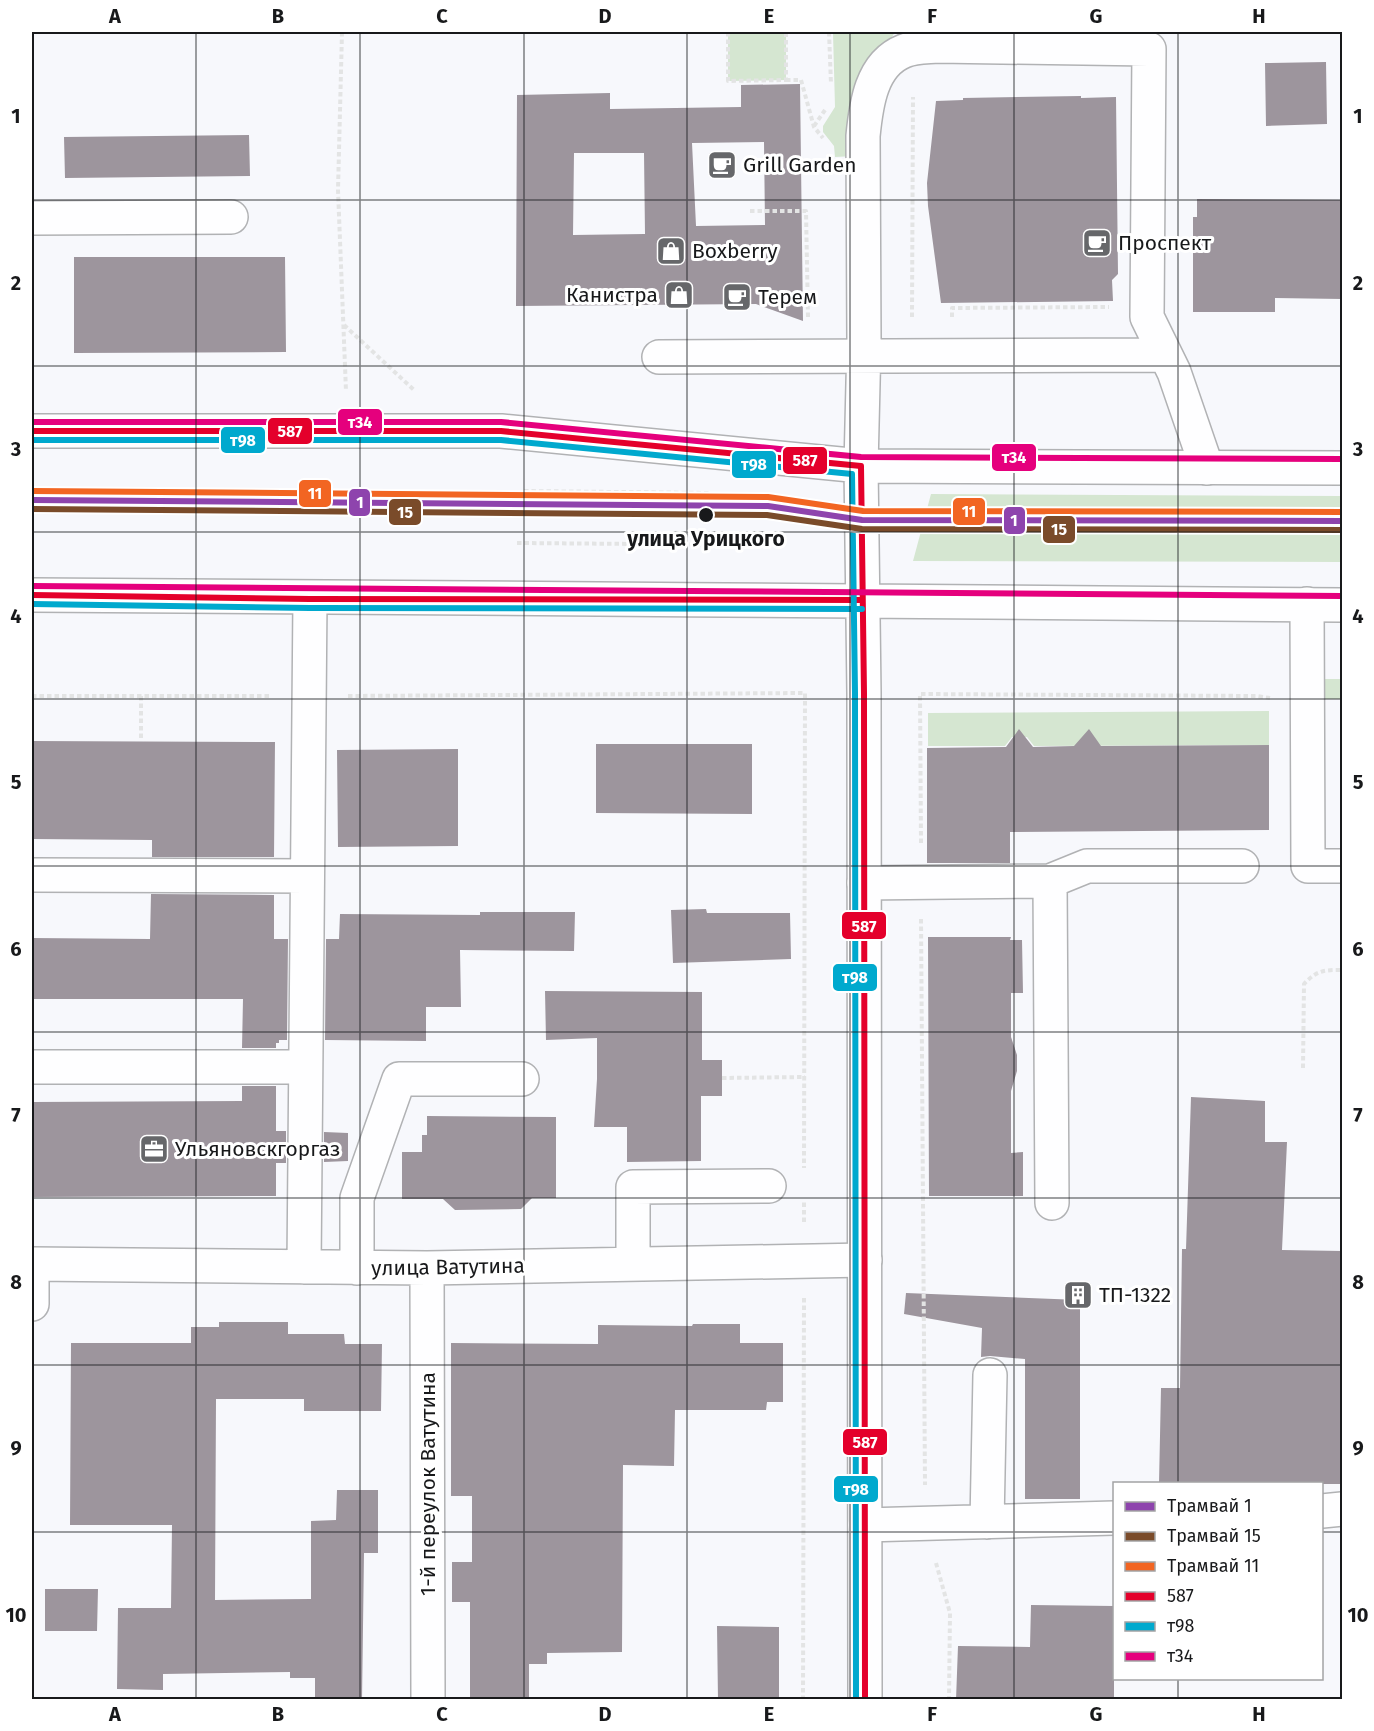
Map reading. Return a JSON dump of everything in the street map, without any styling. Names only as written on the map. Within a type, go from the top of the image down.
[{"type":"main road","points":[[865,1700],[861,466],[864,357],[863,136],[866,108],[875,79],[887,62],[904,51],[937,46],[1149,40],[1147,317],[1174,372],[1207,468]]},
{"type":"main road","points":[[32,218],[231,217]]},
{"type":"main road","points":[[659,357],[1165,355]]},
{"type":"main road","points":[[32,430],[501,431],[861,466],[1342,468]]},
{"type":"main road","points":[[32,595],[310,599],[862,600],[1342,605]]},
{"type":"main road","points":[[304,1268],[310,599]]},
{"type":"main road","points":[[1307,604],[1308,866],[1342,866]]},
{"type":"main road","points":[[864,883],[1050,881],[1087,866],[1242,866]]},
{"type":"main road","points":[[32,875],[307,876]]},
{"type":"main road","points":[[1050,881],[1052,1203]]},
{"type":"main road","points":[[32,1067],[305,1066]]},
{"type":"main road","points":[[357,1268],[357,1198],[399,1079],[522,1079]]},
{"type":"main road","points":[[633,1264],[633,1187],[770,1186]]},
{"type":"main road","name":"улица Ватутина","points":[[32,1264],[427,1268],[865,1260]]},
{"type":"main road","points":[[32,1264],[32,1304]]},
{"type":"main road","name":"1-й переулок Ватутина","points":[[427,1268],[428,1700]]},
{"type":"main road","points":[[987,1522],[990,1376]]},
{"type":"main road","points":[[1323,1511],[1342,1509]]},
{"type":"main road","points":[[866,1526],[1113,1518]]},
{"type":"path","points":[[342,32],[338,190],[346,391]]},
{"type":"path","points":[[728,32],[728,81],[801,80],[814,127],[825,140]]},
{"type":"path","points":[[786,32],[786,80]]},
{"type":"path","points":[[829,32],[831,90]]},
{"type":"path","points":[[913,88],[913,357]]},
{"type":"path","points":[[814,127],[831,102]]},
{"type":"path","points":[[750,211],[806,211],[808,318]]},
{"type":"path","points":[[1026,301],[1026,307]]},
{"type":"path","points":[[998,307],[1147,307]]},
{"type":"path","points":[[343,324],[414,390]]},
{"type":"path","points":[[524,491],[710,493]]},
{"type":"path","points":[[517,543],[767,545]]},
{"type":"path","points":[[32,696],[805,693]]},
{"type":"path","points":[[949,1700],[950,1613],[925,1523],[920,694],[1257,696],[1308,703]]},
{"type":"path","points":[[141,696],[141,738]]},
{"type":"path","points":[[1303,1068],[1304,984],[1313,975],[1324,970],[1342,970]]},
{"type":"path","points":[[722,1078],[805,1077]]},
{"type":"green space","points":[[728,32],[786,32],[786,80],[728,81]]},
{"type":"green space","points":[[895,32],[854,100],[855,156],[835,157],[834,146],[823,132],[823,126],[835,107],[833,33]]},
{"type":"green space","points":[[931,494],[1342,496],[1342,562],[913,561]]},
{"type":"green space","points":[[1317,679],[1342,679],[1342,699],[1317,699]]},
{"type":"green space","points":[[1269,711],[1269,745],[1034,746],[1027,737],[1012,737],[1005,746],[928,746],[928,713]]},
{"type":"building","points":[[1326,62],[1327,124],[1266,126],[1265,63]]},
{"type":"building","points":[[800,84],[803,321],[756,304],[516,306],[517,95],[610,93],[610,109],[741,107],[741,85]],"holes":[[[764,142],[765,225],[696,226],[692,143]],[[574,153],[644,153],[645,234],[573,235]]]},
{"type":"building","points":[[1081,96],[1081,98],[1116,97],[1118,274],[1112,280],[1113,301],[941,303],[927,183],[936,101],[963,100],[963,98]]},
{"type":"building","points":[[249,135],[250,176],[65,178],[64,137]]},
{"type":"building","points":[[1197,199],[1342,200],[1342,299],[1275,298],[1275,312],[1193,312],[1193,217],[1197,217]]},
{"type":"building","points":[[74,257],[285,257],[286,352],[74,353]]},
{"type":"building","points":[[1019,729],[1033,747],[1074,746],[1089,729],[1101,746],[1269,745],[1269,830],[1010,832],[1010,863],[927,863],[927,748],[1006,747]]},
{"type":"building","points":[[32,741],[275,742],[274,857],[152,857],[152,840],[32,839]]},
{"type":"building","points":[[596,744],[752,744],[752,814],[596,813]]},
{"type":"building","points":[[458,749],[458,846],[338,847],[337,750]]},
{"type":"building","points":[[151,894],[274,895],[274,939],[288,939],[287,1040],[279,1040],[276,1048],[242,1048],[243,999],[32,999],[32,938],[150,939]]},
{"type":"building","points":[[706,909],[707,913],[790,913],[791,959],[673,963],[671,910]]},
{"type":"building","points":[[480,912],[575,912],[574,951],[460,950],[461,1007],[426,1007],[426,1041],[325,1040],[326,939],[339,939],[340,914],[480,915]]},
{"type":"building","points":[[928,937],[1011,937],[1010,940],[1022,940],[1023,993],[1011,993],[1011,1037],[1017,1055],[1017,1071],[1011,1091],[1011,1153],[1023,1152],[1023,1196],[929,1196]]},
{"type":"building","points":[[545,991],[702,992],[702,1060],[722,1060],[722,1096],[701,1096],[701,1161],[627,1162],[627,1127],[594,1127],[597,1038],[546,1040]]},
{"type":"building","name":"Ульяновскгоргаз","points":[[242,1086],[276,1086],[276,1131],[286,1131],[286,1163],[276,1163],[276,1196],[32,1197],[32,1102],[242,1101]]},
{"type":"building","points":[[1191,1097],[1265,1101],[1265,1142],[1287,1142],[1282,1250],[1342,1251],[1342,1484],[1159,1482],[1161,1388],[1180,1388],[1182,1249],[1186,1249]]},
{"type":"building","points":[[427,1116],[556,1117],[556,1198],[532,1198],[521,1209],[455,1210],[443,1199],[402,1199],[402,1152],[422,1152],[422,1135],[427,1135]]},
{"type":"building","points":[[324,1132],[348,1133],[348,1161],[324,1162]]},
{"type":"building","points":[[906,1293],[1080,1300],[1080,1499],[1025,1499],[1025,1359],[981,1357],[982,1328],[904,1314]]},
{"type":"building","points":[[219,1322],[288,1322],[288,1334],[344,1334],[345,1344],[382,1344],[381,1411],[304,1411],[304,1399],[216,1399],[215,1600],[311,1599],[311,1521],[336,1520],[337,1490],[378,1490],[378,1553],[364,1553],[362,1700],[315,1700],[315,1678],[290,1678],[290,1672],[163,1674],[163,1690],[117,1689],[118,1608],[171,1608],[172,1525],[70,1525],[71,1343],[191,1343],[191,1327],[219,1327]]},
{"type":"building","points":[[693,1324],[740,1324],[740,1343],[783,1343],[783,1402],[767,1402],[766,1410],[675,1410],[674,1466],[623,1465],[622,1652],[547,1653],[547,1664],[529,1664],[529,1700],[470,1700],[470,1602],[452,1602],[452,1562],[472,1562],[472,1496],[451,1496],[451,1343],[598,1344],[598,1325],[692,1326]]},
{"type":"building","points":[[45,1589],[98,1589],[97,1631],[45,1631]]},
{"type":"building","points":[[1031,1605],[1113,1606],[1114,1700],[956,1700],[958,1646],[1030,1647]]},
{"type":"building","points":[[717,1626],[779,1627],[779,1700],[718,1700]]},
{"type":"tram line","name":"11","points":[[32,491],[768,497],[863,511],[1342,512]]},
{"type":"tram line","name":"1","points":[[32,500],[768,506],[862,520],[1342,521]]},
{"type":"tram line","name":"15","points":[[32,509],[767,515],[862,529],[1342,530]]},
{"type":"transit line","name":"т34","points":[[32,422],[501,422],[861,457],[1342,459]]},
{"type":"transit line","name":"587","points":[[32,431],[501,431],[861,466],[864,693],[865,1700]]},
{"type":"transit line","name":"т98","points":[[32,440],[501,440],[852,474],[855,693],[856,1700]]},
{"type":"transit line","name":"т34","points":[[32,586],[1342,596]]},
{"type":"transit line","name":"587","points":[[32,595],[310,599],[862,600]]},
{"type":"transit line","name":"т98","points":[[32,604],[310,608],[862,609]]},
{"type":"place","name":"Grill Garden","points":[[722,165]]},
{"type":"place","name":"Проспект","points":[[1097,243]]},
{"type":"place","name":"Boxberry","points":[[671,251]]},
{"type":"place","name":"Канистра","points":[[679,295]]},
{"type":"place","name":"Терем","points":[[737,297]]},
{"type":"place","name":"улица Урицкого","points":[[706,515]]},
{"type":"place","name":"Ульяновскгоргаз","points":[[154,1149]]},
{"type":"place","name":"ТП-1322","points":[[1078,1295]]}]
